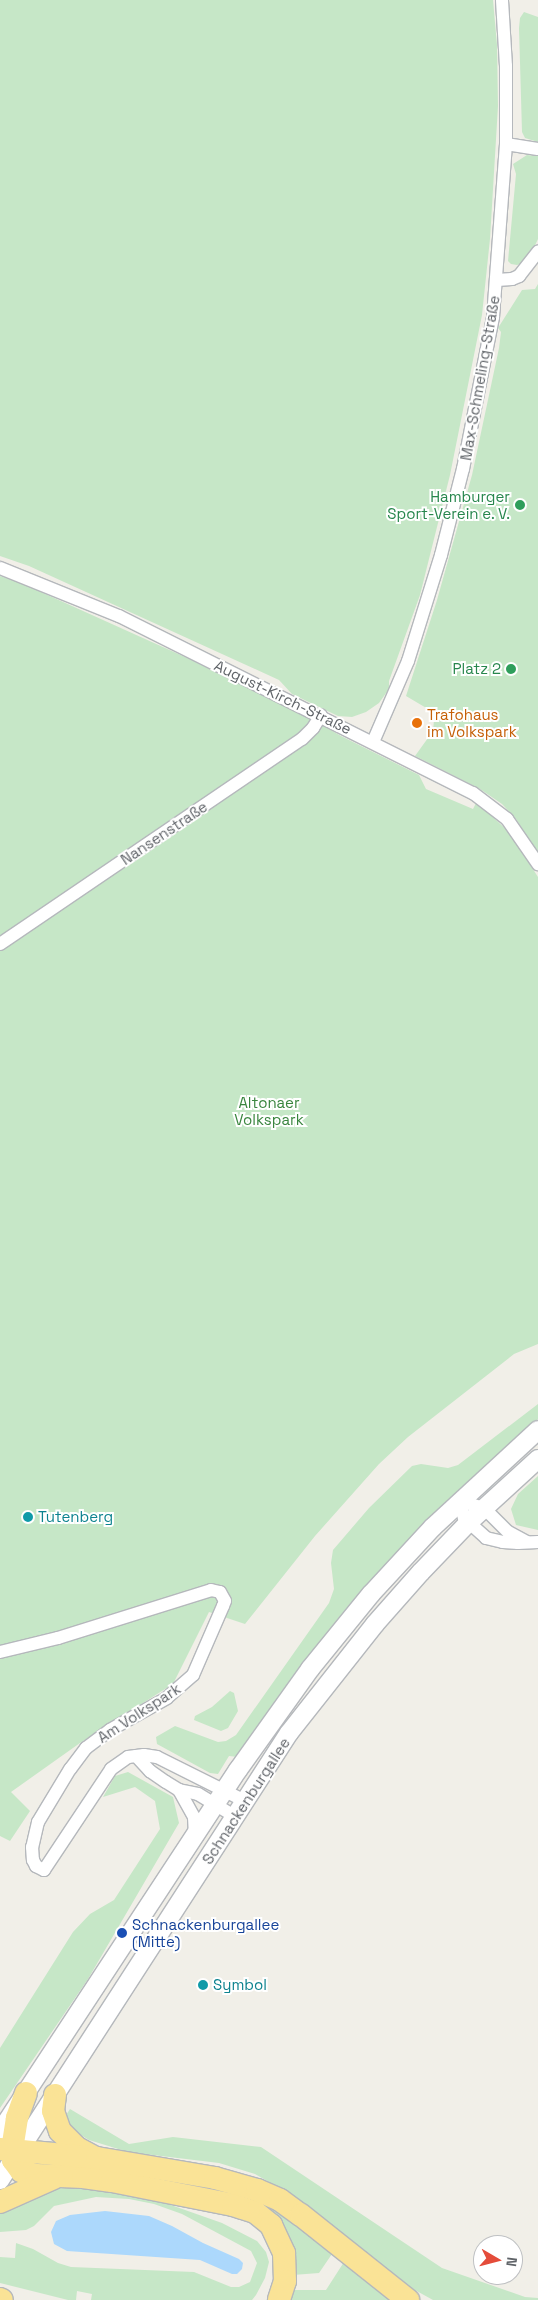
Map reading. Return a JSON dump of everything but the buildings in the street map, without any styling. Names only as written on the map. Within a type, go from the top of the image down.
[{"type":"highway","points":[[26,2094],[9,2148],[18,2168],[24,2173],[95,2178],[175,2192],[234,2205],[254,2212],[270,2225],[284,2253],[285,2281],[279,2300]]},
{"type":"highway","points":[[55,2095],[53,2111],[60,2131],[77,2148],[97,2158]]},
{"type":"highway","points":[[9,2148],[97,2158],[216,2178],[270,2194],[301,2215],[408,2300]]},
{"type":"highway","points":[[0,2202],[61,2176]]},
{"type":"main road","name":"Schnackenburgallee","points":[[26,2094],[275,1716],[344,1625],[433,1527],[460,1500],[538,1430]]},
{"type":"main road","name":"Schnackenburgallee","points":[[0,2180],[9,2148],[55,2095],[236,1818],[289,1733],[355,1649],[421,1572],[468,1523],[538,1459]]},
{"type":"street","name":"Max-Schmeling-Straße","points":[[373,742],[408,661],[441,555],[463,469],[482,381],[497,280],[506,144],[506,66],[502,0]]},
{"type":"street","points":[[506,144],[538,149]]},
{"type":"street","points":[[497,280],[512,279],[519,276],[538,252]]},
{"type":"street","name":"August-Kirch-Straße","points":[[0,568],[119,616],[321,715],[482,798],[516,829],[538,864]]},
{"type":"street","name":"Nansenstraße","points":[[0,944],[302,739],[313,728],[321,715]]},
{"type":"street","points":[[460,1500],[475,1503],[484,1508],[508,1532],[533,1542],[503,1542],[480,1535],[468,1523],[462,1513],[460,1500]]},
{"type":"street","name":"Am Volkspark","points":[[0,1652],[58,1638],[211,1590],[220,1592],[225,1601],[192,1675],[167,1698],[96,1739],[70,1769],[38,1822],[32,1847],[36,1866],[44,1870],[111,1770],[122,1760],[136,1756]]},
{"type":"street","points":[[136,1756],[150,1755],[196,1778],[220,1798],[236,1818]]},
{"type":"street","points":[[136,1756],[150,1771],[180,1790],[245,1801]]},
{"type":"street","points":[[180,1790],[194,1817],[195,1836]]},
{"type":"green space","points":[[0,0],[493,0],[497,45],[498,106],[490,239],[482,315],[450,475],[420,595],[389,681],[389,689],[379,703],[366,712],[352,717],[338,716],[292,694],[279,680],[29,566],[0,556]]},
{"type":"green space","points":[[524,12],[538,17],[538,142],[525,138],[522,132],[519,28],[520,18]]},
{"type":"green space","points":[[527,155],[538,156],[538,239],[530,256],[523,263],[517,265],[511,264],[508,261],[516,174],[513,164]]},
{"type":"green space","points":[[538,284],[538,854],[516,819],[502,804],[480,789],[415,756],[433,731],[434,720],[428,709],[406,696],[437,600],[472,475],[499,348],[501,332],[498,328],[522,290],[535,289]]},
{"type":"green space","name":"Altonaer Volkspark","points":[[0,576],[21,583],[274,697],[341,736],[419,775],[426,789],[473,809],[476,803],[509,832],[538,877],[538,1344],[514,1354],[408,1437],[379,1464],[315,1536],[245,1624],[209,1612],[173,1684],[80,1743],[11,1792],[30,1811],[10,1841],[0,1836]]},
{"type":"green space","points":[[538,1404],[538,1419],[440,1508],[394,1557],[319,1645],[238,1757],[229,1756],[218,1774],[210,1773],[157,1744],[156,1737],[175,1726],[218,1742],[226,1741],[236,1735],[329,1603],[334,1589],[331,1563],[333,1550],[369,1508],[412,1466],[421,1464],[448,1468],[458,1465]]},
{"type":"green space","points":[[538,1476],[538,1530],[516,1525],[511,1509],[518,1494]]},
{"type":"green space","points":[[230,1691],[234,1693],[238,1711],[228,1728],[221,1731],[194,1720],[195,1716],[212,1707]]},
{"type":"green space","points":[[128,1772],[173,1797],[179,1823],[88,1979],[0,2108],[0,2048],[73,1932],[90,1914],[114,1900],[160,1829],[155,1801],[135,1787],[103,1797],[115,1776]]},
{"type":"green space","points":[[70,2109],[129,2144],[173,2137],[261,2147],[442,2268],[473,2279],[473,2285],[491,2285],[525,2297],[538,2298],[538,2300],[433,2300],[404,2284],[293,2196],[255,2174],[219,2163],[128,2152],[89,2140],[73,2130],[64,2118]]},
{"type":"green space","points":[[31,2163],[217,2189],[261,2203],[290,2217],[334,2251],[319,2273],[293,2275],[275,2220]]},
{"type":"green space","points":[[71,2185],[151,2198],[222,2223],[257,2241],[266,2252],[269,2262],[265,2278],[256,2295],[252,2300],[91,2300],[92,2294],[77,2291],[76,2300],[68,2300],[0,2283],[0,2257],[15,2258],[16,2243],[33,2249],[58,2263],[71,2267],[194,2272],[231,2287],[239,2287],[250,2282],[257,2263],[251,2251],[182,2214],[154,2204],[129,2199],[96,2197],[54,2206],[34,2226],[26,2230],[0,2232],[0,2214],[34,2191]]},
{"type":"green space","points":[[344,2262],[394,2300],[287,2300],[291,2290],[326,2290]]},
{"type":"water","points":[[105,2211],[149,2216],[239,2259],[243,2263],[242,2269],[237,2274],[232,2274],[200,2260],[67,2251],[54,2244],[51,2232],[56,2221],[70,2215]]},
{"type":"place","name":"Hamburger Sport-Verein e. V.","points":[[520,505]]},
{"type":"place","name":"Platz 2","points":[[511,669]]},
{"type":"place","name":"Trafohaus im Volkspark","points":[[417,723]]},
{"type":"place","name":"Tutenberg","points":[[28,1517]]},
{"type":"place","name":"Schnackenburgallee (Mitte)","points":[[122,1933]]},
{"type":"place","name":"Symbol","points":[[203,1985]]}]
